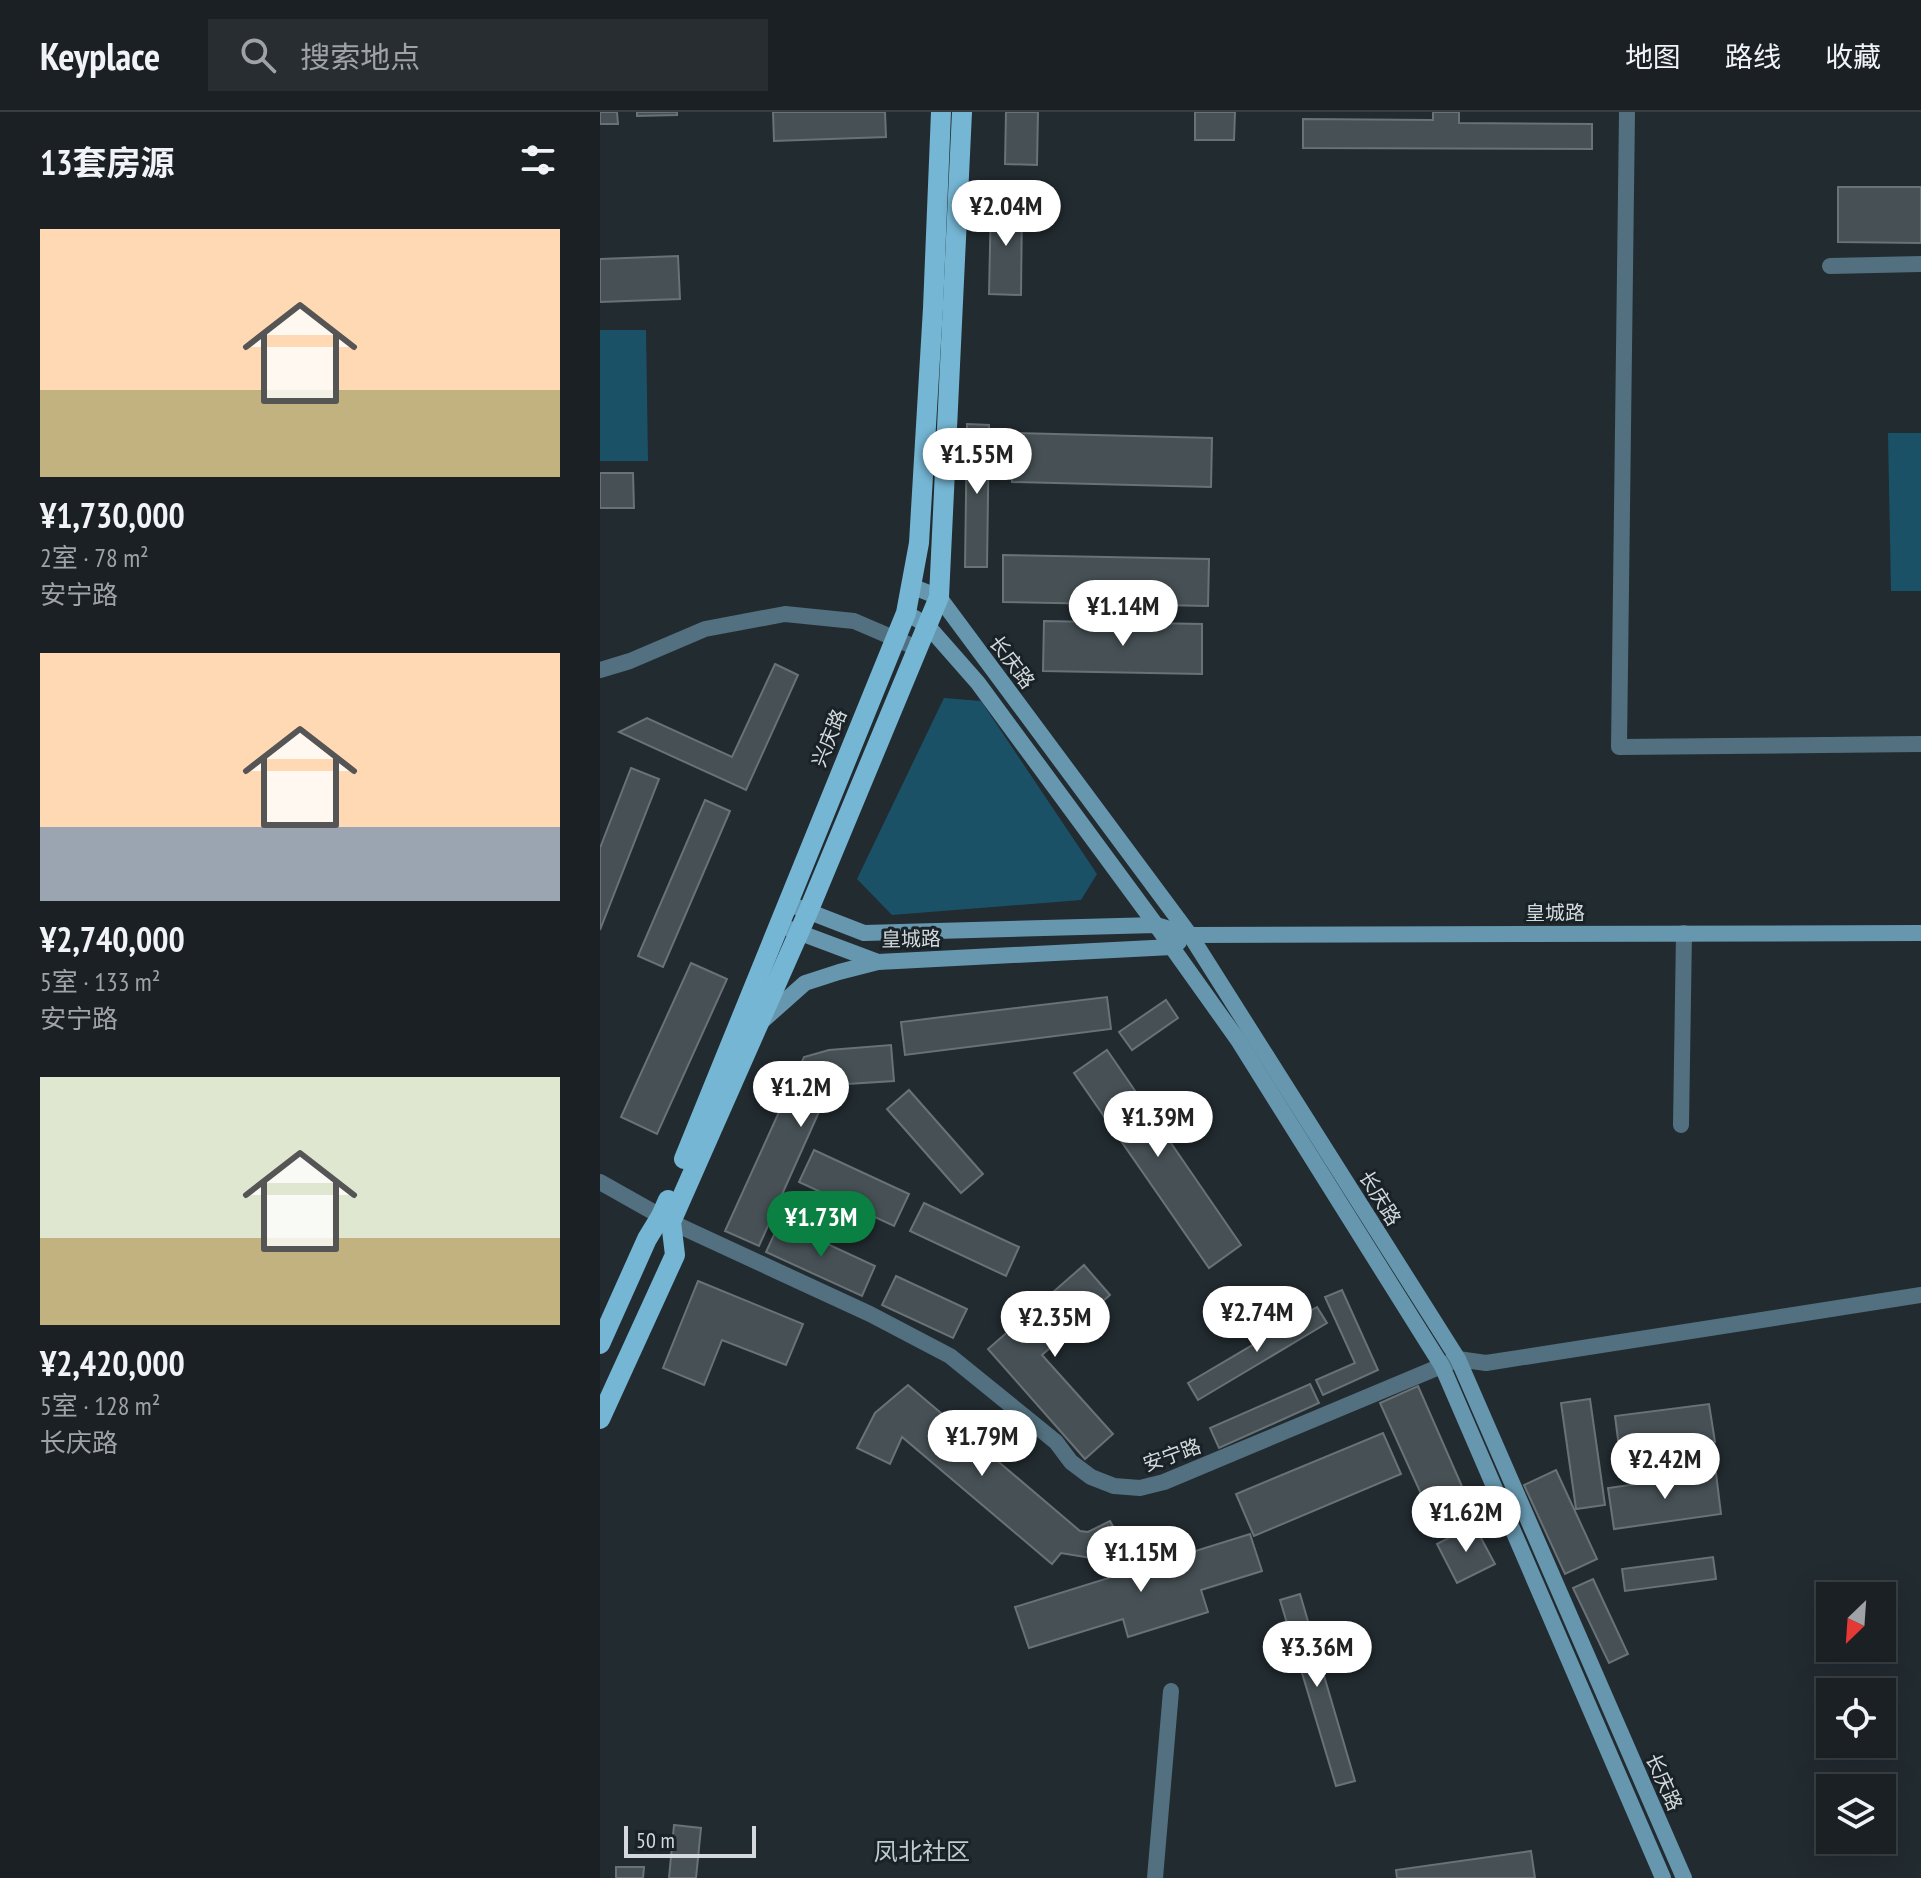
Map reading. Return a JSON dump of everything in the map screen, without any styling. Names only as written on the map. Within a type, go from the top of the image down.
[{"type":"main road","name":"兴庆路","points":[[600,1419],[675,1255],[666,1219],[779,925],[906,613],[919,543],[941,112]]},
{"type":"main road","points":[[911,586],[939,597],[962,112]]},
{"type":"main road","name":"兴庆路","points":[[600,1344],[647,1239],[666,1219],[758,1024],[939,597]]},
{"type":"main road","name":"长庆路","points":[[939,597],[1190,935],[1458,1359],[1684,1878]]},
{"type":"main road","points":[[906,613],[927,625],[978,683],[1172,947],[1238,1040],[1442,1366],[1663,1878]]},
{"type":"main road","name":"皇城路","points":[[788,904],[864,933],[1156,925],[1190,935],[1921,933]]},
{"type":"main road","name":"皇城路","points":[[779,925],[878,962],[1172,947]]},
{"type":"main road","points":[[1172,947],[1190,935]]},
{"type":"main road","points":[[758,1024],[805,983],[878,962]]},
{"type":"street","points":[[1627,112],[1619,747],[1921,744]]},
{"type":"street","points":[[1830,266],[1921,264]]},
{"type":"street","points":[[600,670],[630,661],[705,629],[785,614],[854,621],[917,648]]},
{"type":"street","points":[[1681,1125],[1684,933]]},
{"type":"street","name":"安宁路","points":[[600,1182],[666,1219],[870,1314],[950,1356],[1056,1442],[1071,1462],[1091,1477],[1114,1486],[1140,1488],[1164,1482],[1458,1359]]},
{"type":"street","points":[[1458,1359],[1486,1363],[1921,1295]]},
{"type":"street","points":[[1155,1878],[1171,1691]]},
{"type":"shaded area","points":[[600,330],[646,330],[648,461],[600,461]]},
{"type":"shaded area","points":[[1888,433],[1921,433],[1921,591],[1891,591]]},
{"type":"shaded area","points":[[944,698],[981,701],[1097,874],[1081,900],[892,915],[857,879]]},
{"type":"building","points":[[600,112],[617,112],[618,124],[600,124]]},
{"type":"building","points":[[637,112],[677,112],[677,115],[637,116]]},
{"type":"building","points":[[773,112],[885,112],[886,137],[774,141]]},
{"type":"building","points":[[1006,112],[1038,112],[1037,165],[1005,164]]},
{"type":"building","points":[[1195,112],[1235,112],[1234,140],[1195,140]]},
{"type":"building","points":[[1433,112],[1459,112],[1459,123],[1592,124],[1592,149],[1303,148],[1303,119],[1433,120]]},
{"type":"building","points":[[1838,187],[1921,187],[1921,243],[1838,242]]},
{"type":"building","points":[[991,201],[1022,201],[1021,295],[989,294]]},
{"type":"building","points":[[678,256],[680,299],[600,302],[600,259]]},
{"type":"building","points":[[967,424],[989,425],[987,567],[965,567]]},
{"type":"building","points":[[1013,433],[1212,438],[1211,487],[1012,482]]},
{"type":"building","points":[[600,473],[633,473],[634,508],[600,508]]},
{"type":"building","points":[[1003,555],[1209,559],[1208,606],[1003,602]]},
{"type":"building","points":[[1044,621],[1202,624],[1202,674],[1043,671]]},
{"type":"building","points":[[775,664],[798,675],[746,790],[619,732],[647,718],[732,757]]},
{"type":"building","points":[[631,768],[659,779],[600,930],[600,848]]},
{"type":"building","points":[[705,800],[730,811],[663,967],[638,956]]},
{"type":"building","points":[[691,963],[727,979],[657,1134],[621,1117]]},
{"type":"building","points":[[1107,997],[1111,1029],[905,1055],[901,1022]]},
{"type":"building","points":[[1166,1000],[1178,1018],[1132,1050],[1119,1032]]},
{"type":"building","points":[[891,1045],[894,1081],[831,1085],[759,1246],[725,1231],[804,1057],[829,1050]]},
{"type":"building","points":[[1107,1050],[1241,1245],[1209,1268],[1074,1073]]},
{"type":"building","points":[[909,1090],[983,1174],[961,1193],[887,1109]]},
{"type":"building","points":[[814,1150],[909,1194],[894,1226],[799,1182]]},
{"type":"building","points":[[924,1203],[1019,1247],[1006,1276],[910,1231]]},
{"type":"building","points":[[780,1222],[875,1266],[862,1296],[766,1252]]},
{"type":"building","points":[[1084,1265],[1110,1295],[1042,1355],[1113,1434],[1085,1459],[988,1349]]},
{"type":"building","points":[[896,1276],[967,1309],[953,1338],[882,1305]]},
{"type":"building","points":[[698,1281],[803,1324],[786,1365],[722,1340],[704,1385],[663,1368]]},
{"type":"building","points":[[1342,1290],[1378,1370],[1323,1395],[1316,1380],[1355,1363],[1325,1297]]},
{"type":"building","points":[[1317,1307],[1327,1323],[1198,1400],[1188,1383]]},
{"type":"building","points":[[1310,1384],[1319,1403],[1219,1448],[1210,1428]]},
{"type":"building","points":[[908,1385],[1080,1531],[1088,1532],[1110,1521],[1125,1548],[1103,1560],[1061,1553],[1052,1564],[902,1437],[890,1464],[857,1448],[875,1413]]},
{"type":"building","points":[[1418,1386],[1464,1491],[1427,1507],[1380,1403]]},
{"type":"building","points":[[1590,1399],[1605,1505],[1576,1509],[1561,1403]]},
{"type":"building","points":[[1709,1404],[1715,1442],[1620,1455],[1615,1416]]},
{"type":"building","points":[[1383,1433],[1401,1474],[1254,1536],[1236,1494]]},
{"type":"building","points":[[1556,1470],[1597,1559],[1565,1574],[1524,1485]]},
{"type":"building","points":[[1716,1473],[1721,1514],[1614,1529],[1608,1488]]},
{"type":"building","points":[[1474,1525],[1495,1564],[1457,1583],[1437,1544]]},
{"type":"building","points":[[1250,1534],[1262,1571],[1201,1590],[1208,1612],[1128,1637],[1123,1619],[1029,1648],[1015,1607]]},
{"type":"building","points":[[1713,1557],[1716,1579],[1625,1591],[1622,1569]]},
{"type":"building","points":[[1593,1579],[1628,1654],[1609,1663],[1573,1588]]},
{"type":"building","points":[[1300,1594],[1355,1781],[1336,1786],[1280,1600]]},
{"type":"building","points":[[674,1825],[701,1828],[696,1878],[669,1878]]},
{"type":"building","points":[[1531,1851],[1535,1878],[1397,1878],[1396,1870]]},
{"type":"building","points":[[616,1867],[644,1867],[643,1878],[616,1878]]},
{"type":"district","name":"凤北社区","points":[[922,1852]]}]
